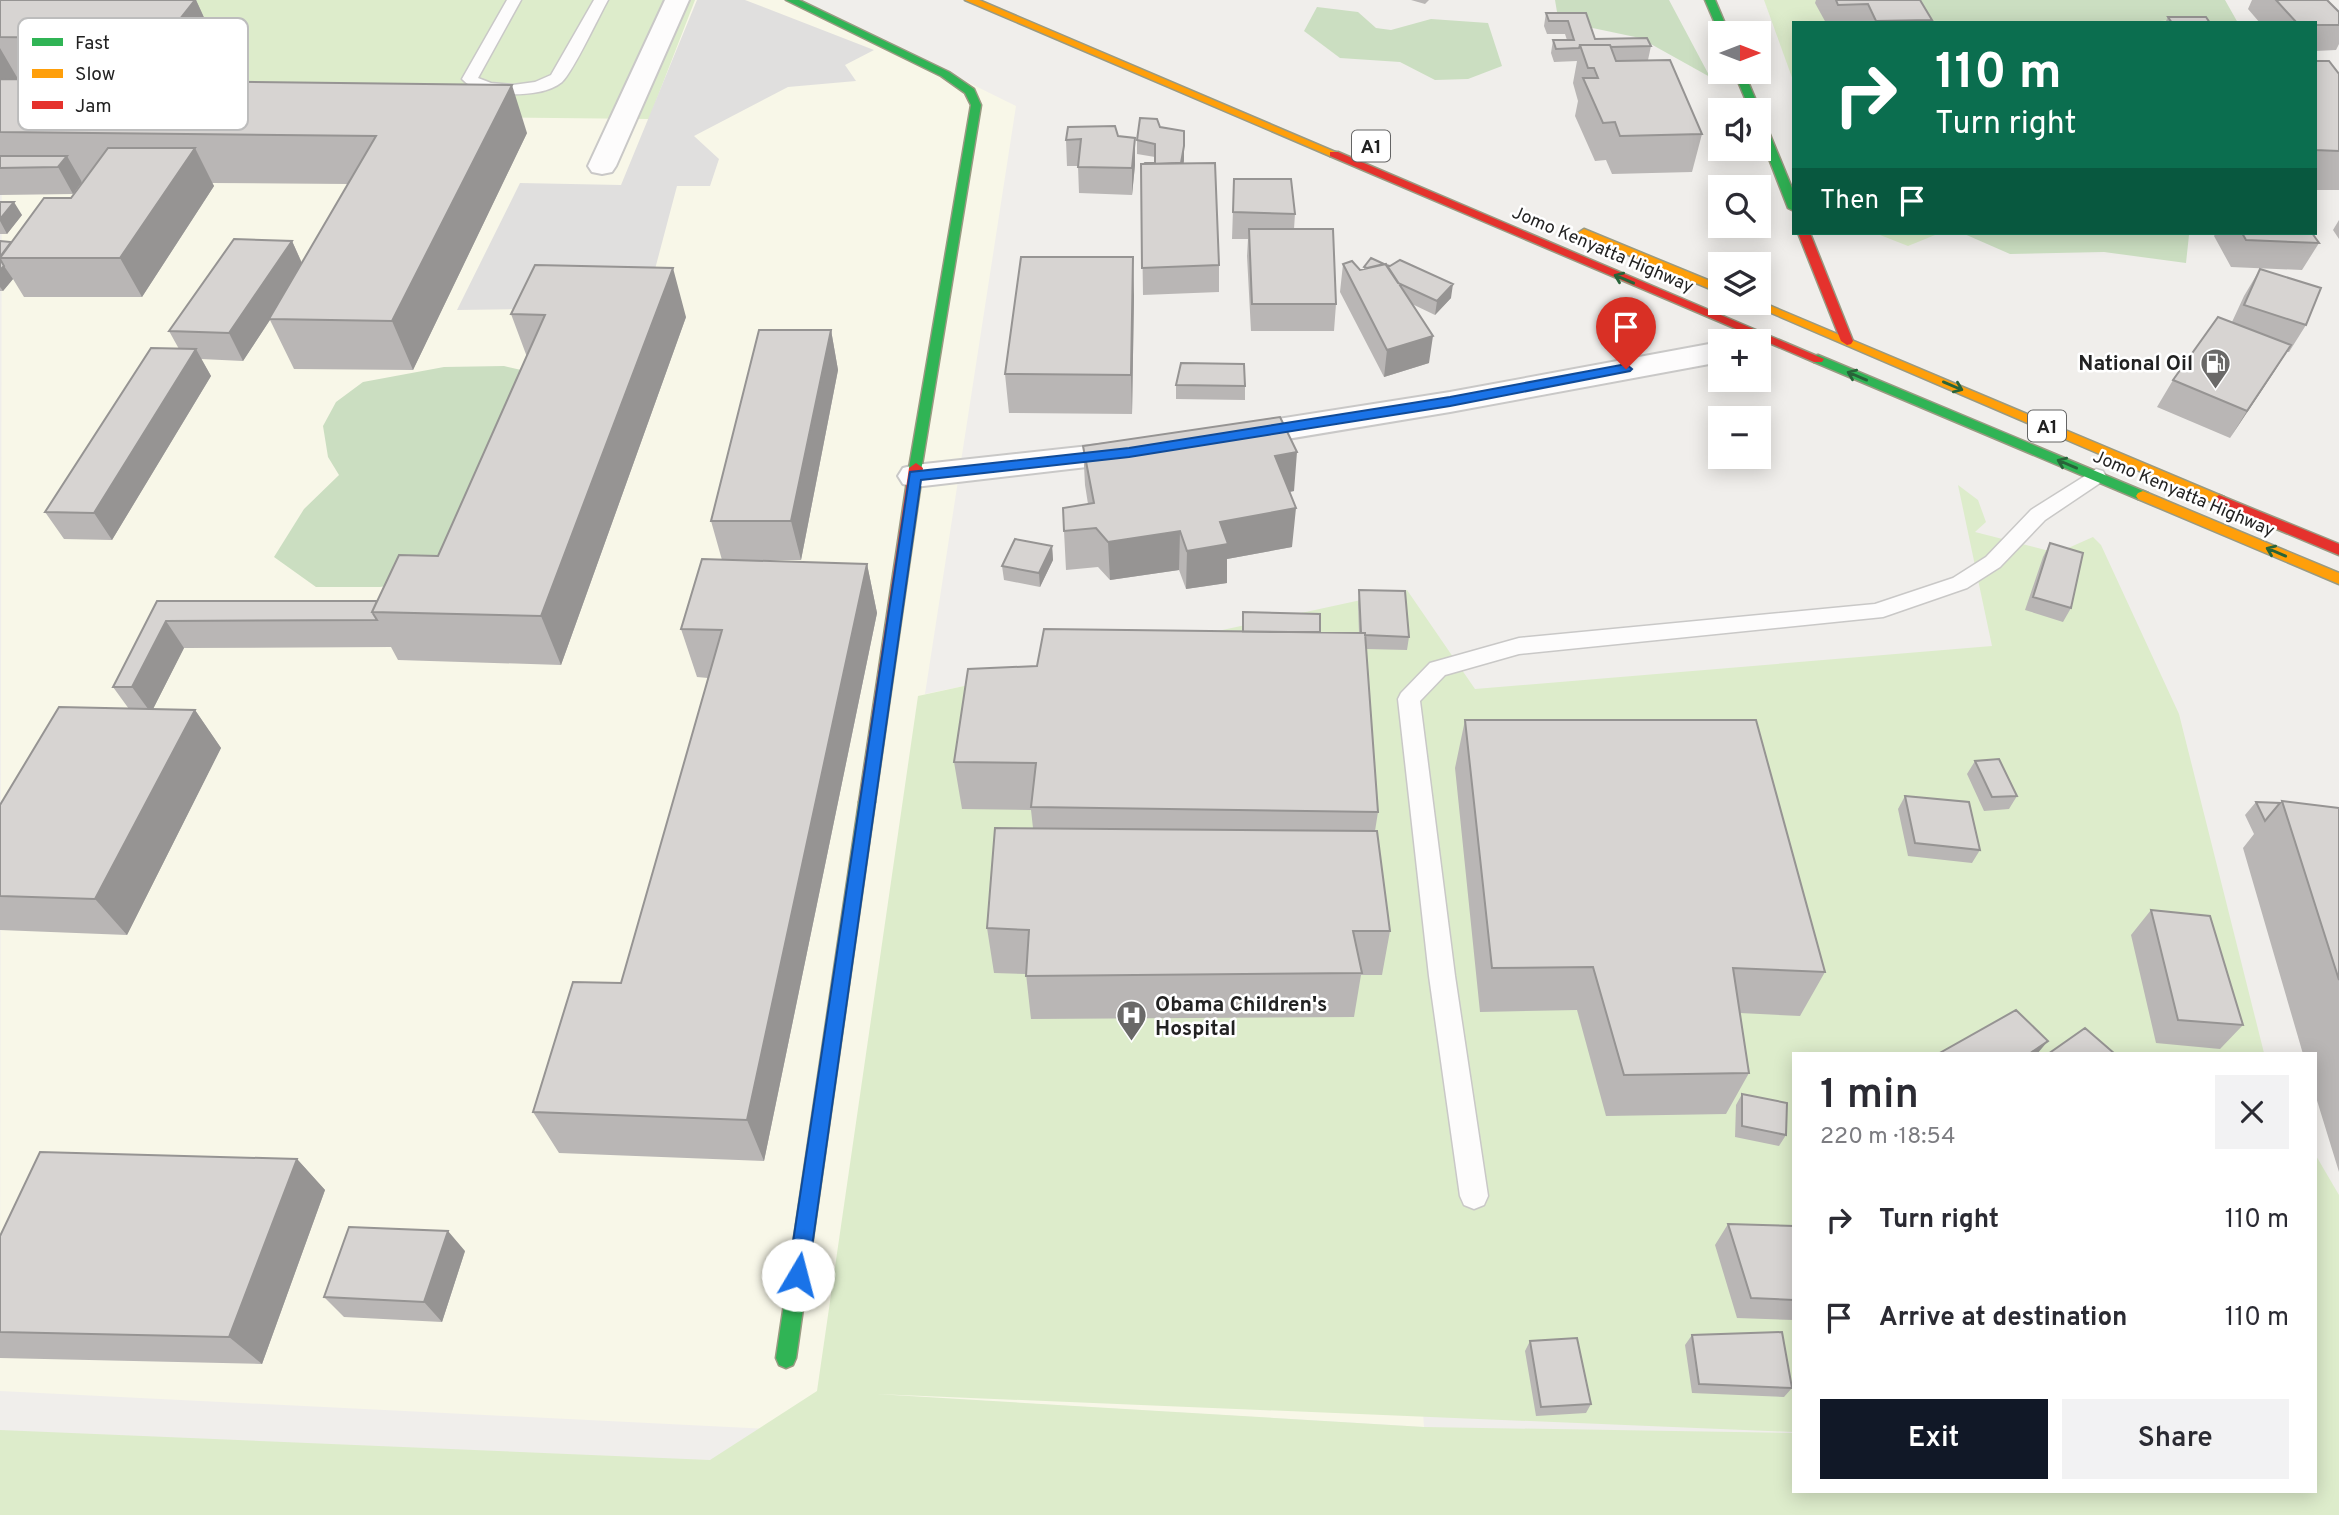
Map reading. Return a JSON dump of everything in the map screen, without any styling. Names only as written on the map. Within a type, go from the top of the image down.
[{"type":"main road","points":[[786,1358],[915,476],[976,105],[970,91],[946,74],[791,0]]},
{"type":"main road","name":"Jomo Kenyatta Highway","points":[[970,0],[1732,329]]},
{"type":"main road","points":[[1710,0],[1719,21]]},
{"type":"main road","points":[[1771,150],[1792,203]]},
{"type":"main road","name":"Jomo Kenyatta Highway","points":[[1569,227],[1708,284]]},
{"type":"main road","points":[[1805,235],[1847,341]]},
{"type":"main road","name":"Jomo Kenyatta Highway","points":[[1771,310],[2339,550]]},
{"type":"main road","name":"Jomo Kenyatta Highway","points":[[1771,346],[2096,476],[2339,579]]},
{"type":"street","points":[[602,166],[677,0]]},
{"type":"street","points":[[1202,442],[1437,404],[1708,354]]},
{"type":"street","points":[[915,476],[1166,447]]},
{"type":"lane","points":[[514,0],[470,79],[477,85],[537,88],[549,84],[557,78],[601,0]]},
{"type":"lane","points":[[1474,1196],[1442,976],[1409,699],[1438,668],[1519,646],[1876,612],[1959,583],[1982,569],[1993,562],[2038,515],[2096,476]]},
{"type":"shaded area","points":[[2,0],[801,0],[1016,106],[925,694],[1368,604],[1424,1427],[818,1391],[811,1431],[0,1391]]},
{"type":"shaded area","points":[[697,0],[745,0],[874,50],[845,65],[856,81],[788,87],[694,136],[719,159],[710,186],[677,186],[645,307],[457,310],[520,183],[621,185]]},
{"type":"green space","points":[[26,0],[695,0],[649,119],[248,115],[248,18],[100,18]]},
{"type":"green space","points":[[1555,0],[1669,0],[1708,76],[1640,38],[1558,18]]},
{"type":"green space","points":[[1764,0],[2211,0],[2167,21],[1792,21],[1792,77]]},
{"type":"green space","points":[[1882,0],[2225,0],[2237,21],[2166,20],[1912,21]]},
{"type":"green space","points":[[1317,7],[1358,12],[1376,28],[1391,30],[1431,19],[1488,23],[1502,66],[1468,79],[1435,80],[1400,62],[1340,58],[1304,31]]},
{"type":"green space","points":[[1880,235],[1935,235],[1908,246]]},
{"type":"green space","points":[[1967,235],[2189,235],[2186,263],[2104,252],[2010,254]]},
{"type":"green space","points":[[504,366],[530,372],[436,580],[380,587],[316,587],[274,557],[304,509],[339,475],[328,457],[323,426],[336,402],[363,382],[444,367]]},
{"type":"green space","points":[[1958,485],[1978,500],[1986,522],[1975,532],[2057,553],[2093,537],[2101,545],[2179,714],[2264,1052],[1792,1052],[1792,1432],[876,1394],[1424,1427],[1792,1433],[1792,1493],[2317,1493],[2317,1157],[2339,1195],[2339,1515],[0,1515],[0,1430],[710,1460],[817,1391],[918,696],[1407,590],[1475,689],[1992,646]]},
{"type":"building","points":[[0,0],[195,0],[181,18],[18,18],[18,37],[0,37]]},
{"type":"building","points":[[1836,0],[1920,0],[1932,20],[1876,21],[1868,4],[1838,5]]},
{"type":"building","points":[[2276,0],[2327,0],[2339,12],[2339,25],[2295,21]]},
{"type":"building","points":[[1546,13],[1586,13],[1595,39],[1647,38],[1651,46],[1580,45],[1579,48],[1556,49],[1553,40],[1574,40],[1568,21],[1549,21]]},
{"type":"building","points":[[2168,17],[2206,17],[2209,21],[2171,21]]},
{"type":"building","points":[[1580,45],[1610,45],[1616,61],[1670,60],[1702,134],[1620,136],[1615,122],[1603,123],[1583,78],[1598,78],[1594,68],[1588,68]]},
{"type":"building","points":[[2317,61],[2329,61],[2339,74],[2339,151],[2317,150]]},
{"type":"building","points":[[0,79],[18,79],[18,130],[248,130],[248,82],[512,85],[392,321],[269,319],[376,136],[0,132]]},
{"type":"building","points":[[1140,118],[1157,119],[1160,127],[1184,131],[1181,163],[1144,164],[1155,163],[1155,144],[1137,140]]},
{"type":"building","points":[[1115,126],[1118,136],[1135,138],[1132,168],[1078,167],[1081,139],[1066,140],[1068,127]]},
{"type":"building","points":[[108,148],[195,148],[120,258],[0,258],[44,198],[71,198]]},
{"type":"building","points":[[0,156],[67,156],[58,167],[0,168]]},
{"type":"building","points":[[1215,163],[1219,265],[1142,268],[1141,164]]},
{"type":"building","points":[[1234,179],[1291,179],[1295,214],[1233,212]]},
{"type":"building","points":[[0,202],[14,202],[0,219]]},
{"type":"building","points":[[1249,229],[1333,229],[1336,304],[1252,304]]},
{"type":"building","points":[[2243,235],[2313,235],[2319,243],[2246,240]]},
{"type":"building","points":[[234,239],[292,241],[229,333],[169,331]]},
{"type":"building","points":[[0,241],[11,242],[0,257]]},
{"type":"building","points":[[1021,257],[1133,257],[1131,375],[1005,374]]},
{"type":"building","points":[[1371,258],[1384,264],[1364,267]]},
{"type":"building","points":[[1400,260],[1453,284],[1437,301],[1398,283],[1386,265],[1390,266]]},
{"type":"building","points":[[1352,261],[1360,270],[1386,264],[1433,336],[1387,350],[1343,264]]},
{"type":"building","points":[[535,265],[673,268],[541,616],[372,612],[399,555],[438,556],[545,315],[511,314]]},
{"type":"building","points":[[2260,269],[2321,288],[2306,325],[2244,305]]},
{"type":"building","points":[[2218,317],[2291,345],[2247,411],[2173,380]]},
{"type":"building","points":[[759,330],[831,330],[791,521],[711,521]]},
{"type":"building","points":[[151,348],[196,349],[94,513],[45,512]]},
{"type":"building","points":[[1181,363],[1244,364],[1245,386],[1176,385]]},
{"type":"building","points":[[1280,417],[1297,452],[1275,456],[1296,508],[1220,522],[1228,544],[1187,551],[1180,531],[1108,542],[1096,528],[1064,531],[1063,508],[1094,503],[1083,446]]},
{"type":"building","points":[[1015,539],[1052,546],[1039,573],[1002,566]]},
{"type":"building","points":[[2050,543],[2083,553],[2071,608],[2033,597]]},
{"type":"building","points":[[702,559],[867,564],[747,1120],[533,1112],[573,982],[621,983],[722,630],[681,629]]},
{"type":"building","points":[[1359,590],[1405,591],[1409,637],[1361,633]]},
{"type":"building","points":[[157,601],[377,601],[372,612],[377,620],[166,621],[132,687],[113,687]]},
{"type":"building","points":[[1243,612],[1320,614],[1320,632],[1243,632]]},
{"type":"building","points":[[1044,629],[1365,633],[1378,812],[1031,807],[1036,763],[954,762],[968,669],[1037,666]]},
{"type":"building","points":[[59,707],[195,710],[95,899],[0,896],[0,805]]},
{"type":"building","points":[[1465,720],[1756,720],[1825,972],[1733,968],[1749,1073],[1624,1075],[1593,967],[1492,968]]},
{"type":"building","points":[[1999,759],[2017,796],[1992,797],[1975,761]]},
{"type":"building","points":[[1905,796],[1969,802],[1980,850],[1915,843]]},
{"type":"building","points":[[2282,801],[2339,808],[2339,980]]},
{"type":"building","points":[[2256,802],[2280,803],[2265,821]]},
{"type":"building","points":[[995,828],[1377,831],[1390,931],[1353,931],[1362,973],[1026,976],[1029,930],[987,928]]},
{"type":"building","points":[[2151,910],[2210,916],[2243,1025],[2178,1020]]},
{"type":"building","points":[[2016,1010],[2048,1041],[2032,1052],[1942,1052]]},
{"type":"building","points":[[2085,1028],[2113,1052],[2051,1052]]},
{"type":"building","points":[[1742,1094],[1787,1103],[1786,1135],[1742,1126]]},
{"type":"building","points":[[40,1152],[297,1159],[229,1337],[0,1332],[0,1236]]},
{"type":"building","points":[[1728,1224],[1792,1226],[1792,1300],[1751,1298]]},
{"type":"building","points":[[349,1227],[448,1231],[424,1302],[324,1297]]},
{"type":"building","points":[[1782,1332],[1792,1388],[1699,1384],[1692,1335]]},
{"type":"building","points":[[1577,1338],[1591,1404],[1541,1407],[1530,1341]]},
{"type":"traffic: fast","points":[[791,0],[945,74],[970,91],[976,105],[916,468]]},
{"type":"traffic: fast","points":[[1710,0],[1719,21]]},
{"type":"traffic: fast","points":[[1744,84],[1750,98]]},
{"type":"traffic: fast","points":[[1771,150],[1792,203]]},
{"type":"traffic: fast","points":[[1818,359],[2143,496]]},
{"type":"traffic: fast","points":[[786,1358],[867,802]]},
{"type":"traffic: slow","points":[[970,0],[1334,154]]},
{"type":"traffic: slow","points":[[1584,233],[1708,284]]},
{"type":"traffic: slow","points":[[1771,310],[2219,500]]},
{"type":"traffic: slow","points":[[2143,496],[2339,579]]},
{"type":"traffic: jam","points":[[1334,154],[1818,359]]},
{"type":"traffic: jam","points":[[1805,235],[1847,341]]},
{"type":"traffic: jam","points":[[867,802],[916,468]]},
{"type":"traffic: jam","points":[[2219,500],[2339,550]]},
{"type":"place","name":"National Oil","points":[[2216,390]]},
{"type":"place","name":"Obama Children's Hospital","points":[[1132,1043]]},
{"type":"route","points":[[798,1275],[915,476],[1129,453],[1450,401],[1626,369]]}]
